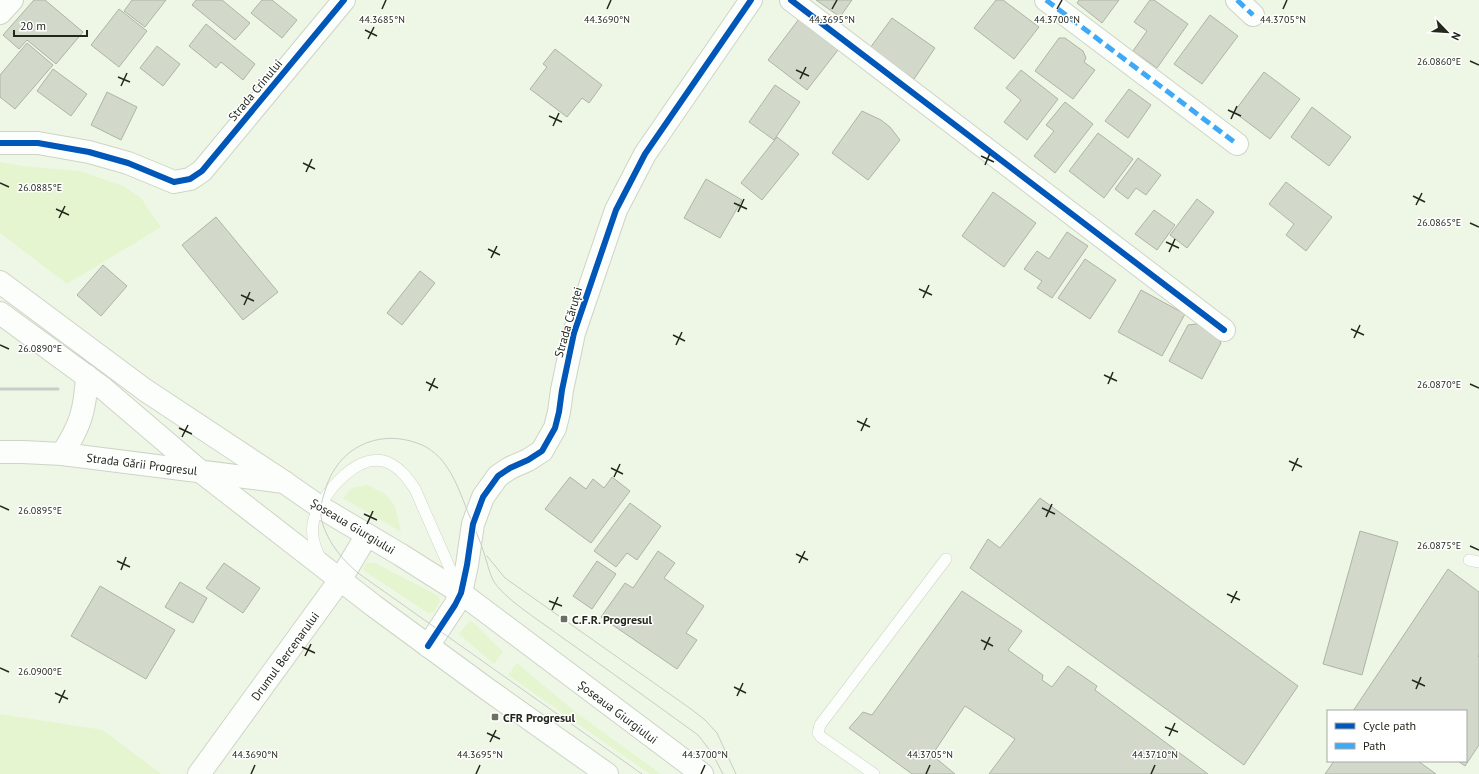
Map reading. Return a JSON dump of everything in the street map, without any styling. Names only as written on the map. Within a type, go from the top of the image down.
[{"type":"main road","points":[[0,13],[12,0]]},
{"type":"main road","name":"Strada Crinului","points":[[0,143],[38,143],[89,152],[128,164],[174,182],[190,179],[202,171],[344,0]]},
{"type":"main road","name":"Strada Căruței","points":[[428,646],[455,605],[461,593],[473,524],[483,497],[498,476],[510,468],[528,460],[542,450],[554,428],[560,412],[562,390],[574,333],[616,210],[645,154],[751,0]]},
{"type":"main road","points":[[791,0],[1224,330]]},
{"type":"main road","points":[[1046,0],[1237,144]]},
{"type":"main road","points":[[1237,0],[1253,15]]},
{"type":"main road","name":"Șoseaua Giurgiului","points":[[0,282],[145,390],[320,506],[461,593],[702,774]]},
{"type":"main road","points":[[0,313],[87,376],[200,471],[428,646],[607,774]]},
{"type":"main road","points":[[62,454],[74,435],[81,417],[86,398],[87,376]]},
{"type":"main road","name":"Strada Gării Progresul","points":[[0,452],[62,454],[284,482]]},
{"type":"main road","name":"Drumul Bercenarului","points":[[199,774],[334,574],[366,535]]},
{"type":"lane","points":[[334,574],[318,555],[313,537],[314,520],[320,506],[333,486],[348,471],[364,463],[376,461],[390,464],[404,474],[415,489],[461,593]]},
{"type":"lane","points":[[874,774],[821,737],[818,733],[820,725],[946,559]]},
{"type":"green space","points":[[0,162],[23,166],[80,171],[123,186],[141,198],[161,227],[67,284],[0,233]]},
{"type":"green space","points":[[367,485],[385,494],[395,506],[401,532],[343,498],[352,488]]},
{"type":"green space","points":[[366,563],[375,563],[439,596],[440,601],[434,612],[428,613],[363,570]]},
{"type":"green space","points":[[469,621],[474,623],[503,652],[494,664],[459,634]]},
{"type":"green space","points":[[517,663],[574,711],[661,774],[650,774],[508,675]]},
{"type":"green space","points":[[0,714],[103,730],[161,774],[0,774]]},
{"type":"building","points":[[34,0],[45,0],[83,32],[56,64],[27,40],[19,49],[3,35]]},
{"type":"building","points":[[132,0],[166,0],[145,27],[124,11]]},
{"type":"building","points":[[196,0],[222,0],[250,23],[235,40],[192,5]]},
{"type":"building","points":[[262,0],[272,0],[297,20],[282,38],[251,13]]},
{"type":"building","points":[[816,0],[852,0],[840,17]]},
{"type":"building","points":[[996,0],[1003,0],[1039,27],[1014,59],[974,28]]},
{"type":"building","points":[[1079,0],[1119,0],[1102,23],[1077,3]]},
{"type":"building","points":[[1150,0],[1154,0],[1188,24],[1157,68],[1133,51],[1147,31],[1134,22]]},
{"type":"building","points":[[119,9],[147,31],[119,67],[91,45]]},
{"type":"building","points":[[1210,15],[1238,36],[1202,84],[1174,64]]},
{"type":"building","points":[[892,18],[935,48],[914,79],[870,48]]},
{"type":"building","points":[[799,19],[838,50],[807,90],[768,60]]},
{"type":"building","points":[[206,24],[255,64],[243,80],[221,62],[216,68],[189,46]]},
{"type":"building","points":[[1059,38],[1065,38],[1083,51],[1086,58],[1084,62],[1095,70],[1073,99],[1035,71]]},
{"type":"building","points":[[27,43],[53,65],[15,109],[0,97],[0,75]]},
{"type":"building","points":[[157,46],[180,64],[163,86],[140,68]]},
{"type":"building","points":[[555,49],[602,85],[589,103],[582,98],[567,117],[530,89],[547,67],[543,64]]},
{"type":"building","points":[[53,69],[87,94],[71,116],[37,91]]},
{"type":"building","points":[[1021,70],[1058,99],[1027,140],[1004,122],[1021,100],[1006,88]]},
{"type":"building","points":[[1264,72],[1300,99],[1270,139],[1234,112]]},
{"type":"building","points":[[775,85],[800,102],[774,140],[749,122]]},
{"type":"building","points":[[1129,89],[1151,105],[1128,138],[1105,121]]},
{"type":"building","points":[[107,92],[137,107],[121,140],[91,125]]},
{"type":"building","points":[[1065,102],[1093,124],[1055,173],[1034,156],[1054,131],[1046,125]]},
{"type":"building","points":[[1312,107],[1351,137],[1329,166],[1291,137]]},
{"type":"building","points":[[862,111],[881,120],[890,127],[900,140],[868,180],[832,153]]},
{"type":"building","points":[[1098,133],[1133,159],[1104,198],[1069,171]]},
{"type":"building","points":[[777,137],[799,154],[762,200],[741,183]]},
{"type":"building","points":[[1138,158],[1161,175],[1146,195],[1136,188],[1128,199],[1115,189]]},
{"type":"building","points":[[706,179],[742,200],[720,238],[684,218]]},
{"type":"building","points":[[1286,182],[1332,217],[1306,251],[1286,235],[1294,224],[1269,204]]},
{"type":"building","points":[[993,192],[1036,223],[1004,267],[962,236]]},
{"type":"building","points":[[1197,199],[1214,212],[1187,248],[1170,235]]},
{"type":"building","points":[[1154,210],[1175,225],[1157,250],[1135,234]]},
{"type":"building","points":[[216,217],[278,292],[243,320],[182,245]]},
{"type":"building","points":[[1067,232],[1088,246],[1052,298],[1037,288],[1042,281],[1024,269],[1037,251],[1049,259]]},
{"type":"building","points":[[1085,259],[1116,280],[1090,319],[1058,298]]},
{"type":"building","points":[[103,265],[127,286],[101,316],[77,295]]},
{"type":"building","points":[[420,271],[435,283],[402,325],[387,313]]},
{"type":"building","points":[[1141,290],[1185,314],[1162,356],[1118,332]]},
{"type":"building","points":[[1196,324],[1204,326],[1217,335],[1221,343],[1202,379],[1169,361],[1188,325]]},
{"type":"building","points":[[570,477],[586,489],[593,479],[604,488],[612,477],[630,491],[591,543],[545,509]]},
{"type":"building","points":[[1040,498],[1298,686],[1244,765],[970,568],[988,539],[1000,548]]},
{"type":"building","points":[[630,503],[661,526],[637,560],[627,553],[616,567],[594,551]]},
{"type":"building","points":[[1360,531],[1398,542],[1362,675],[1323,664]]},
{"type":"building","points":[[658,551],[675,563],[664,578],[704,606],[686,633],[697,640],[677,669],[601,617],[625,583],[633,588]]},
{"type":"building","points":[[597,561],[616,574],[592,609],[573,596]]},
{"type":"building","points":[[224,563],[260,588],[243,613],[206,588]]},
{"type":"building","points":[[1448,569],[1479,592],[1479,745],[1465,766],[1459,762],[1467,762],[1467,710],[1354,710]]},
{"type":"building","points":[[180,582],[207,598],[193,623],[165,607]]},
{"type":"building","points":[[100,586],[175,630],[146,679],[71,636]]},
{"type":"building","points":[[962,591],[1022,631],[1008,650],[1043,675],[1042,680],[1052,687],[1068,666],[1097,686],[1095,690],[1208,774],[989,774],[1015,739],[965,706],[932,755],[955,774],[912,774],[849,728],[863,712],[872,715]]},
{"type":"building","points":[[1333,762],[1419,762],[1436,774],[1325,774]]},
{"type":"tram line","points":[[642,774],[358,573],[342,557],[326,532],[322,521],[321,508],[331,476],[339,463],[350,452],[362,445],[376,440],[391,438],[406,440],[422,445],[431,450],[439,457],[452,475],[481,543],[493,580],[504,594],[698,735],[712,753],[723,774]]},
{"type":"tram line","points":[[487,556],[505,578],[705,720],[717,733],[736,774]]},
{"type":"railway","points":[[0,389],[58,389]]},
{"type":"marked path","points":[[1046,0],[1237,144]]},
{"type":"marked path","points":[[1237,0],[1253,15]]},
{"type":"cycle path","points":[[0,143],[38,143],[89,152],[128,163],[174,182],[190,179],[202,171],[344,0]]},
{"type":"cycle path","points":[[428,646],[455,605],[461,593],[473,524],[483,497],[498,476],[542,451],[555,428],[574,333],[616,210],[645,154],[751,0]]},
{"type":"cycle path","points":[[791,0],[1224,330]]},
{"type":"place","name":"C.F.R. Progresul","points":[[564,619]]},
{"type":"place","name":"CFR Progresul","points":[[495,717]]}]
